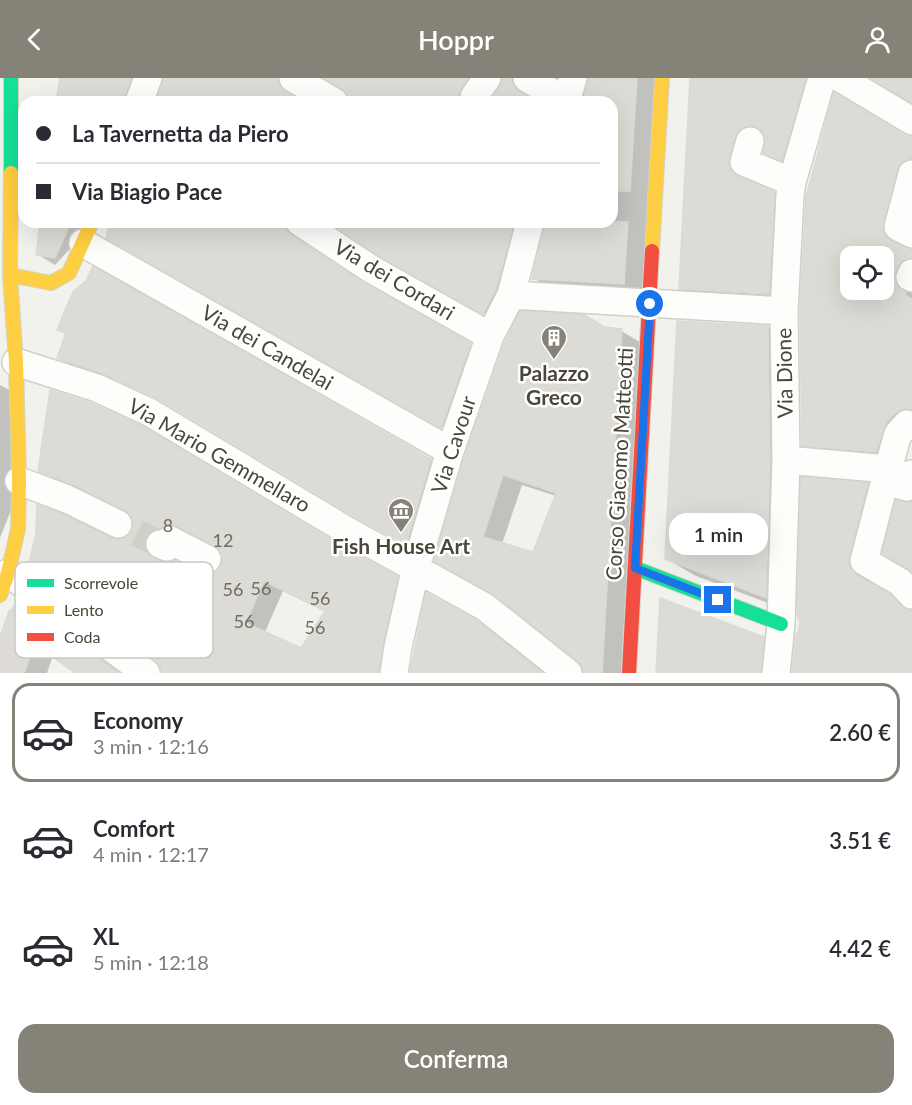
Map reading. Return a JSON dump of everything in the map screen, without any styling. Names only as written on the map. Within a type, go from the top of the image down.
[{"type":"street","points":[[4,584],[18,529],[19,481],[16,362],[10,275],[11,78]]},
{"type":"street","points":[[141,96],[148,78]]},
{"type":"street","points":[[293,78],[324,96]]},
{"type":"street","points":[[527,78],[568,94]]},
{"type":"street","name":"Corso Giacomo Matteotti","points":[[629,673],[662,78]]},
{"type":"street","name":"Via Dione","points":[[776,673],[781,624],[786,460],[784,311],[792,182],[822,78]]},
{"type":"street","points":[[840,78],[912,121]]},
{"type":"street","points":[[750,141],[744,162],[792,182]]},
{"type":"street","points":[[912,174],[898,227],[912,234]]},
{"type":"street","name":"Via dei Cordari","points":[[309,228],[371,269],[490,336]]},
{"type":"street","name":"Via Cavour","points":[[394,673],[416,567],[450,451],[490,336],[511,294],[528,228]]},
{"type":"street","points":[[10,275],[51,283],[69,273],[88,232]]},
{"type":"street","name":"Via dei Candelai","points":[[88,232],[450,451]]},
{"type":"street","points":[[912,273],[910,277],[912,278]]},
{"type":"street","points":[[511,294],[784,311]]},
{"type":"street","name":"Via Mario Gemmellaro","points":[[16,362],[97,388],[149,412],[346,530],[485,607],[568,673]]},
{"type":"street","points":[[912,426],[907,424],[898,434],[895,475],[864,561],[900,582],[912,595]]},
{"type":"street","points":[[786,460],[895,475]]},
{"type":"street","points":[[19,481],[67,499],[167,547],[170,540],[207,559]]},
{"type":"street","points":[[635,568],[781,624]]},
{"type":"street","points":[[122,658],[146,673]]},
{"type":"building","points":[[60,78],[131,78],[126,96],[57,96]]},
{"type":"building","points":[[163,78],[277,78],[279,85],[293,96],[158,96]]},
{"type":"building","points":[[324,78],[468,78],[458,96],[348,96],[342,89]]},
{"type":"building","points":[[503,78],[511,78],[513,85],[527,96],[494,96]]},
{"type":"building","points":[[588,78],[637,78],[630,191],[618,191],[618,96],[584,96]]},
{"type":"building","points":[[690,78],[806,78],[782,161],[763,153],[765,137],[761,130],[754,126],[746,126],[739,130],[729,158],[732,172],[775,192],[769,294],[679,289]]},
{"type":"building","points":[[871,78],[912,78],[912,103]]},
{"type":"building","points":[[834,93],[904,135],[912,137],[912,159],[901,163],[897,170],[883,230],[885,236],[891,241],[912,250],[912,257],[903,260],[894,277],[897,286],[912,299],[912,409],[903,409],[895,413],[886,423],[876,452],[802,446],[800,311],[806,197]]},
{"type":"building","points":[[618,222],[628,222],[624,284],[532,279],[544,228],[618,228]]},
{"type":"building","points":[[39,228],[68,228],[55,258],[36,255]]},
{"type":"building","points":[[108,228],[286,228],[291,235],[362,282],[471,343],[441,428],[106,238]]},
{"type":"building","points":[[338,228],[512,228],[496,289],[483,314],[379,256]]},
{"type":"building","points":[[93,266],[431,459],[406,545],[157,398],[104,374],[57,358],[66,333],[57,330],[73,292],[86,281]]},
{"type":"building","points":[[520,311],[585,315],[604,327],[622,329],[602,673],[583,673],[578,661],[495,595],[434,561],[465,456],[505,342]],"holes":[[[503,475],[556,493],[533,552],[483,537]]]},
{"type":"building","points":[[677,321],[768,326],[770,460],[766,598],[665,559]]},
{"type":"building","points":[[50,390],[91,403],[142,426],[338,544],[398,577],[379,673],[161,673],[160,666],[152,658],[213,658],[213,573],[221,567],[223,559],[220,550],[177,526],[169,524],[151,531],[146,537],[145,546],[148,554],[161,562],[29,562],[36,533],[37,505],[61,513],[112,538],[120,540],[132,531],[134,524],[131,516],[125,510],[74,485],[38,471]],"holes":[[[264,581],[325,611],[301,648],[246,623]]]},
{"type":"building","points":[[801,477],[868,483],[849,557],[849,566],[856,575],[890,594],[901,606],[912,610],[912,673],[792,673],[796,635],[800,622],[797,615]]},
{"type":"building","points":[[896,500],[912,502],[912,572],[882,553]]},
{"type":"building","points":[[426,593],[476,620],[543,673],[410,673]]},
{"type":"building","points":[[660,598],[764,637],[761,673],[656,673]]},
{"type":"building","points":[[15,604],[15,658],[30,658],[24,673],[0,673],[0,637],[9,611]]},
{"type":"building","points":[[54,658],[98,658],[119,673],[75,673]]},
{"type":"tunnel","points":[[137,533],[160,544]]},
{"type":"traffic: fast","points":[[11,78],[11,173]]},
{"type":"traffic: fast","points":[[635,568],[781,624]]},
{"type":"traffic: slow","points":[[652,251],[662,78]]},
{"type":"traffic: slow","points":[[0,595],[8,573],[18,529],[16,362],[10,275],[11,173]]},
{"type":"traffic: slow","points":[[10,275],[51,283],[69,273],[89,228]]},
{"type":"traffic: jam","points":[[629,673],[652,251]]},
{"type":"place","name":"Palazzo Greco","points":[[554,361]]},
{"type":"place","name":"Fish House Art","points":[[401,534]]},
{"type":"route","points":[[650,304],[635,568],[718,600]]}]
